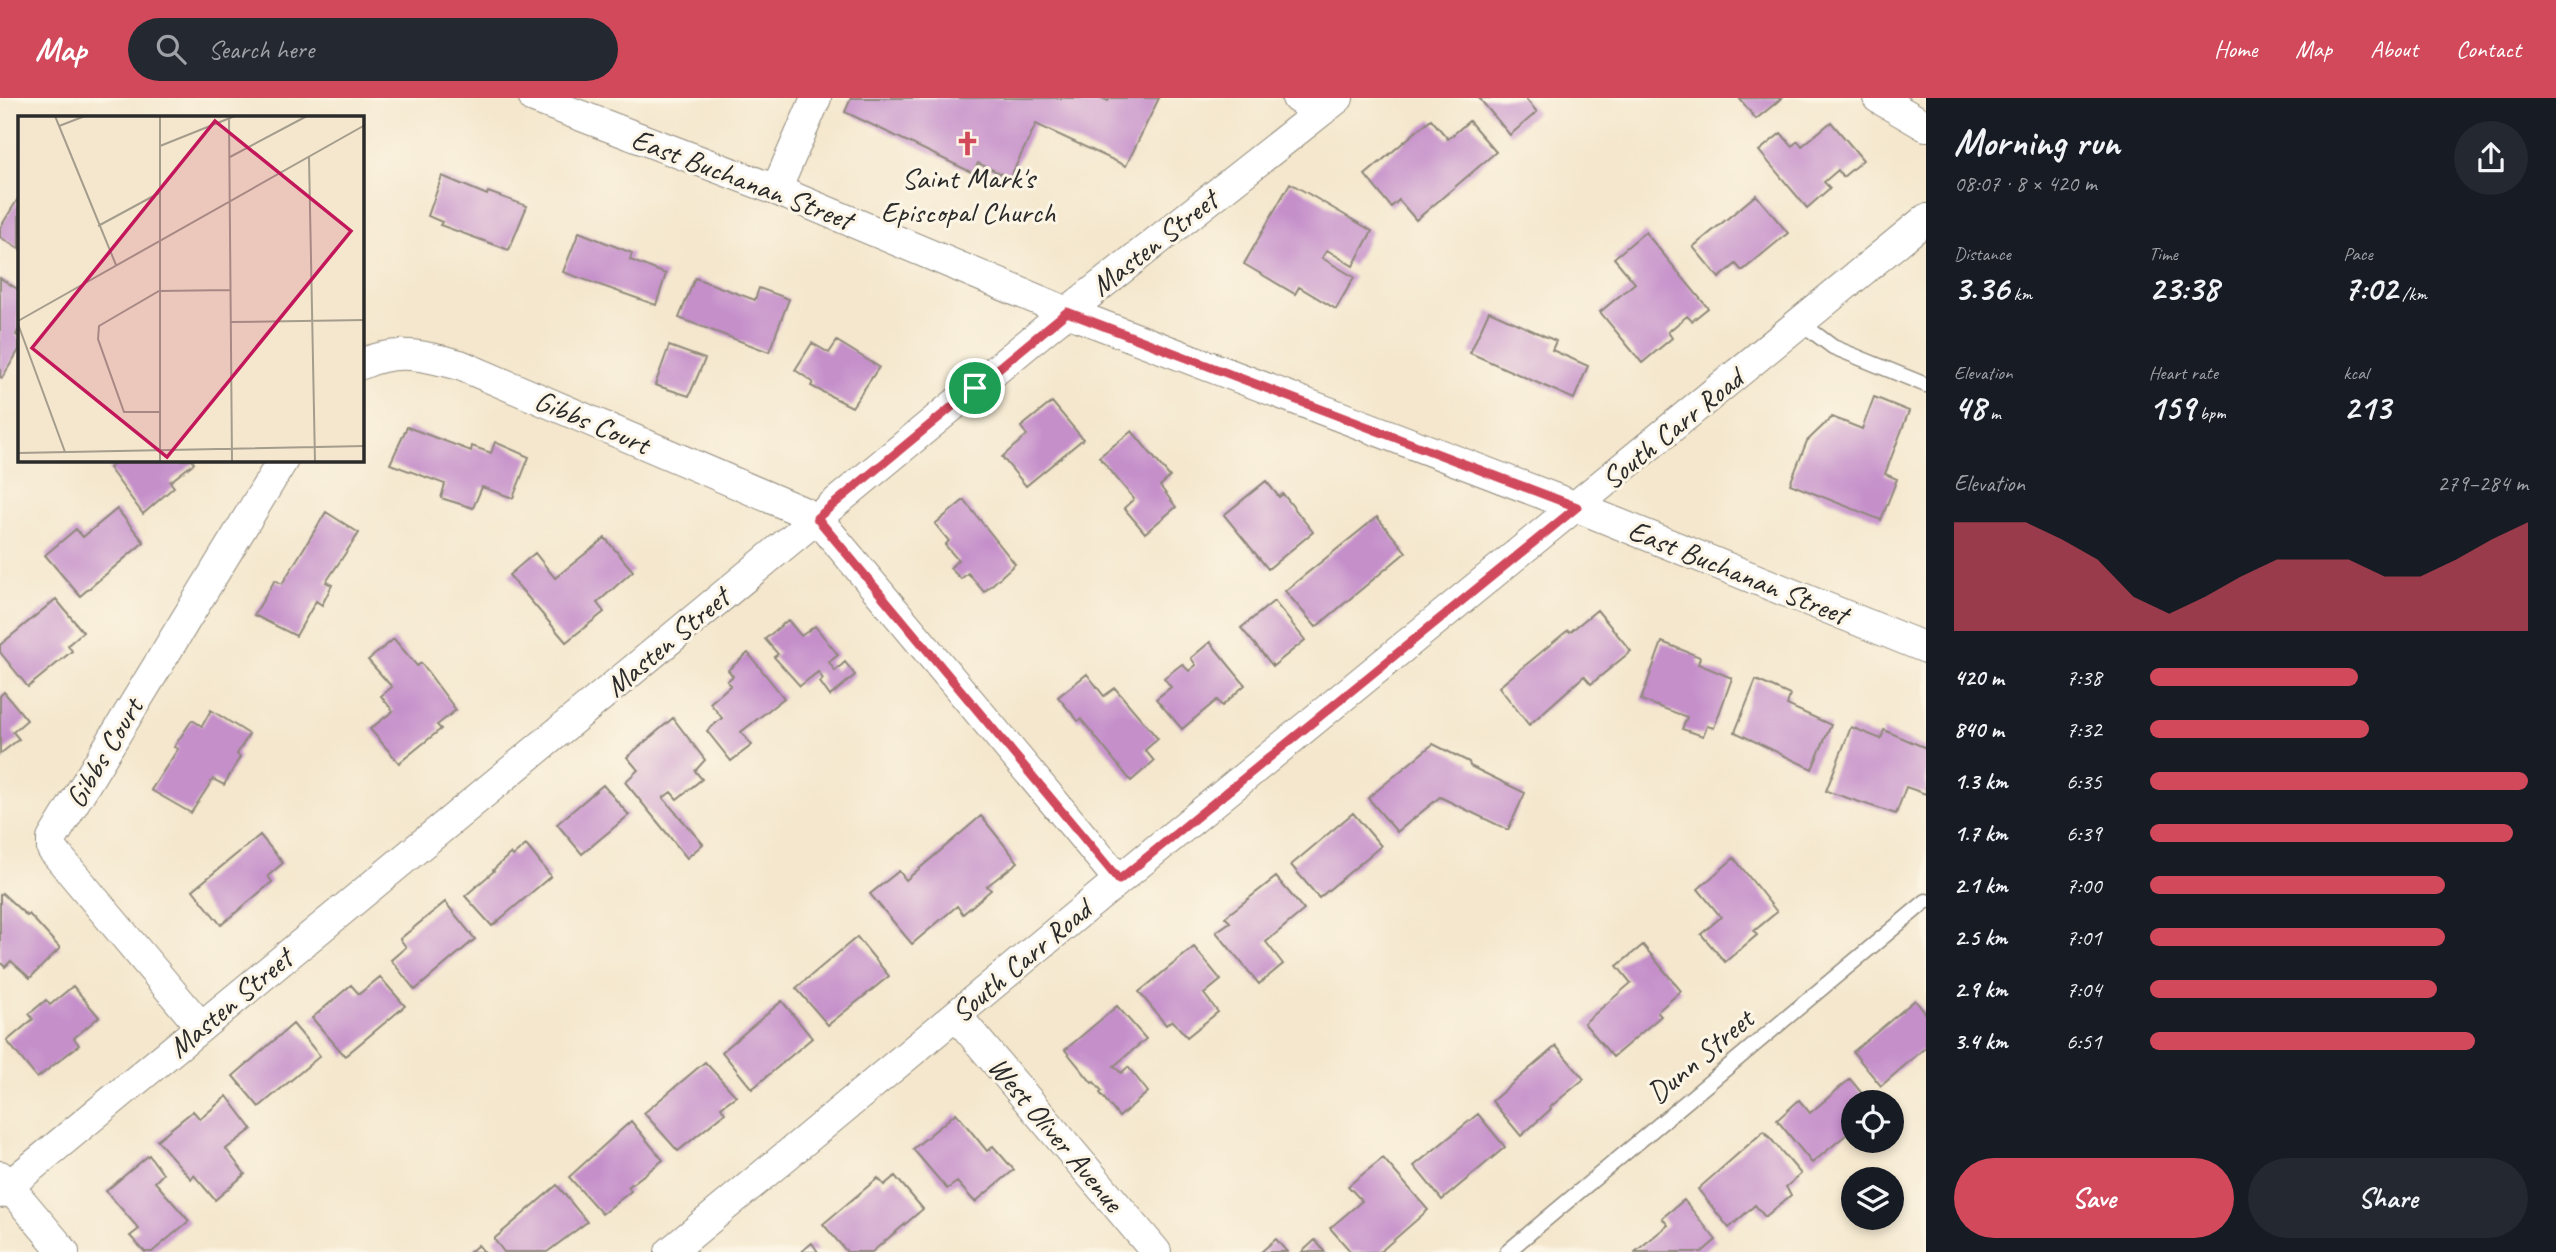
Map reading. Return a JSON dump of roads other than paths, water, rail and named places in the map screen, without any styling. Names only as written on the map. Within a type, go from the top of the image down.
[{"type":"street","name":"East Buchanan Street","points":[[534,98],[776,190],[1067,312],[1577,507],[1926,648]]},
{"type":"street","points":[[776,190],[816,98]]},
{"type":"street","points":[[1297,98],[1331,104]]},
{"type":"street","points":[[1878,98],[1926,126]]},
{"type":"street","name":"Masten Street","points":[[3,1185],[201,1027],[1067,312],[1331,104]]},
{"type":"street","name":"South Carr Road","points":[[670,1252],[1926,219]]},
{"type":"street","name":"Gibbs Court","points":[[364,363],[393,354],[426,356],[460,365],[817,518]]},
{"type":"street","name":"Gibbs Court","points":[[201,1027],[52,849],[52,839],[282,462]]},
{"type":"street","points":[[817,518],[1119,880]]},
{"type":"street","name":"West Oliver Avenue","points":[[956,1015],[1156,1252]]},
{"type":"street","points":[[3,1185],[64,1252]]},
{"type":"lane","points":[[1801,323],[1833,347],[1926,385]]},
{"type":"lane","name":"Dunn Street","points":[[1507,1252],[1926,901]]},
{"type":"place","name":"Saint Mark's Episcopal Church","points":[[968,143]]}]
